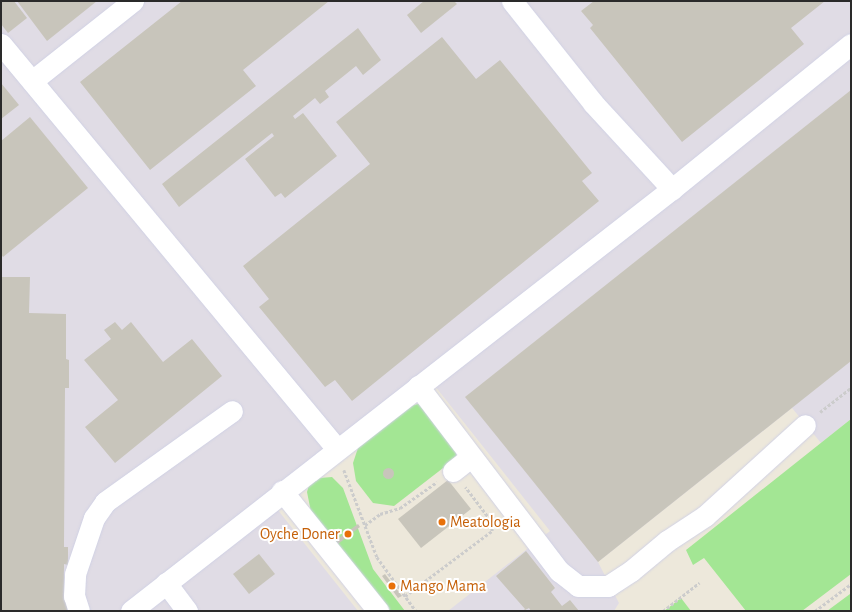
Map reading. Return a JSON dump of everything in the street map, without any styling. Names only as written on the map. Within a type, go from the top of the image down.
[{"type":"lane","points":[[32,81],[133,1]]},
{"type":"lane","points":[[512,1],[593,103],[672,189]]},
{"type":"lane","points":[[1,44],[337,449]]},
{"type":"lane","points":[[131,611],[282,491],[672,189],[851,44]]},
{"type":"lane","points":[[418,386],[559,571],[578,586],[608,586],[705,516],[805,425]]},
{"type":"lane","points":[[79,611],[74,596],[74,574],[94,518],[105,502],[232,411]]},
{"type":"lane","points":[[453,471],[471,456]]},
{"type":"lane","points":[[282,491],[378,611]]},
{"type":"lane","points":[[166,583],[187,611]]},
{"type":"path","points":[[805,425],[851,388]]},
{"type":"path","points":[[337,449],[377,557],[416,611]]},
{"type":"path","points":[[365,525],[380,514],[400,508],[453,471],[490,520],[492,531],[405,596]]},
{"type":"path","points":[[663,611],[699,583]]},
{"type":"path","points":[[815,611],[851,584]]},
{"type":"shaded area","points":[[1,1],[851,1],[851,419],[821,443],[792,408],[598,562],[619,603],[614,611],[448,611],[550,531],[423,371],[266,495],[358,611],[1,611]]},
{"type":"green space","points":[[421,403],[457,445],[456,458],[394,506],[373,503],[356,481],[353,463],[359,445],[411,406]]},
{"type":"green space","points":[[851,419],[851,574],[802,611],[746,611],[704,558],[693,565],[686,550]]},
{"type":"green space","points":[[332,477],[343,488],[373,569],[405,611],[389,611],[311,512],[307,492],[309,485],[320,478]]},
{"type":"green space","points":[[850,594],[851,611],[827,611]]},
{"type":"green space","points":[[681,598],[691,611],[664,611]]},
{"type":"building","points":[[1,1],[14,1],[27,18],[8,33],[1,24]]},
{"type":"building","points":[[17,1],[97,1],[47,41]]},
{"type":"building","points":[[182,1],[329,1],[243,70],[256,86],[150,170],[80,82]]},
{"type":"building","points":[[424,1],[454,1],[457,4],[421,33],[407,15]]},
{"type":"building","points":[[594,1],[825,1],[791,28],[804,44],[682,142],[590,28],[593,25],[581,11]]},
{"type":"building","points":[[358,28],[381,60],[363,75],[356,66],[325,91],[329,97],[320,104],[315,98],[293,116],[295,119],[303,113],[337,156],[285,198],[281,193],[275,197],[245,159],[274,136],[272,133],[179,207],[162,184]]},
{"type":"building","points":[[442,37],[476,79],[500,60],[592,173],[582,181],[599,201],[352,401],[335,380],[325,387],[259,307],[269,299],[243,266],[370,164],[336,122]]},
{"type":"building","points":[[1,83],[19,105],[1,119]]},
{"type":"building","points":[[851,90],[851,361],[598,562],[465,397]]},
{"type":"building","points":[[30,117],[88,188],[3,257],[1,254],[1,141]]},
{"type":"building","points":[[1,277],[30,277],[29,313],[66,314],[66,359],[69,360],[69,388],[65,388],[64,547],[68,547],[68,565],[64,564],[64,599],[67,599],[67,611],[1,611]]},
{"type":"building","points":[[115,322],[122,330],[131,322],[163,362],[192,339],[222,376],[115,463],[85,427],[118,400],[84,360],[111,339],[104,330]]},
{"type":"building","points":[[386,468],[390,468],[392,469],[392,477],[386,478],[383,475],[383,471]]},
{"type":"building","points":[[448,480],[471,509],[421,548],[398,519]]},
{"type":"building","points":[[358,524],[360,527],[338,544],[336,540]]},
{"type":"building","points":[[526,551],[555,588],[551,592],[562,606],[570,600],[579,611],[531,611],[529,608],[523,611],[525,609],[496,576]]},
{"type":"building","points":[[259,554],[275,574],[249,594],[233,574]]},
{"type":"building","points":[[385,574],[402,596],[398,598],[382,576]]},
{"type":"place","name":"Meatologia","points":[[442,522]]},
{"type":"place","name":"Oyche Doner","points":[[348,534]]},
{"type":"place","name":"Mango Mama","points":[[392,586]]}]
